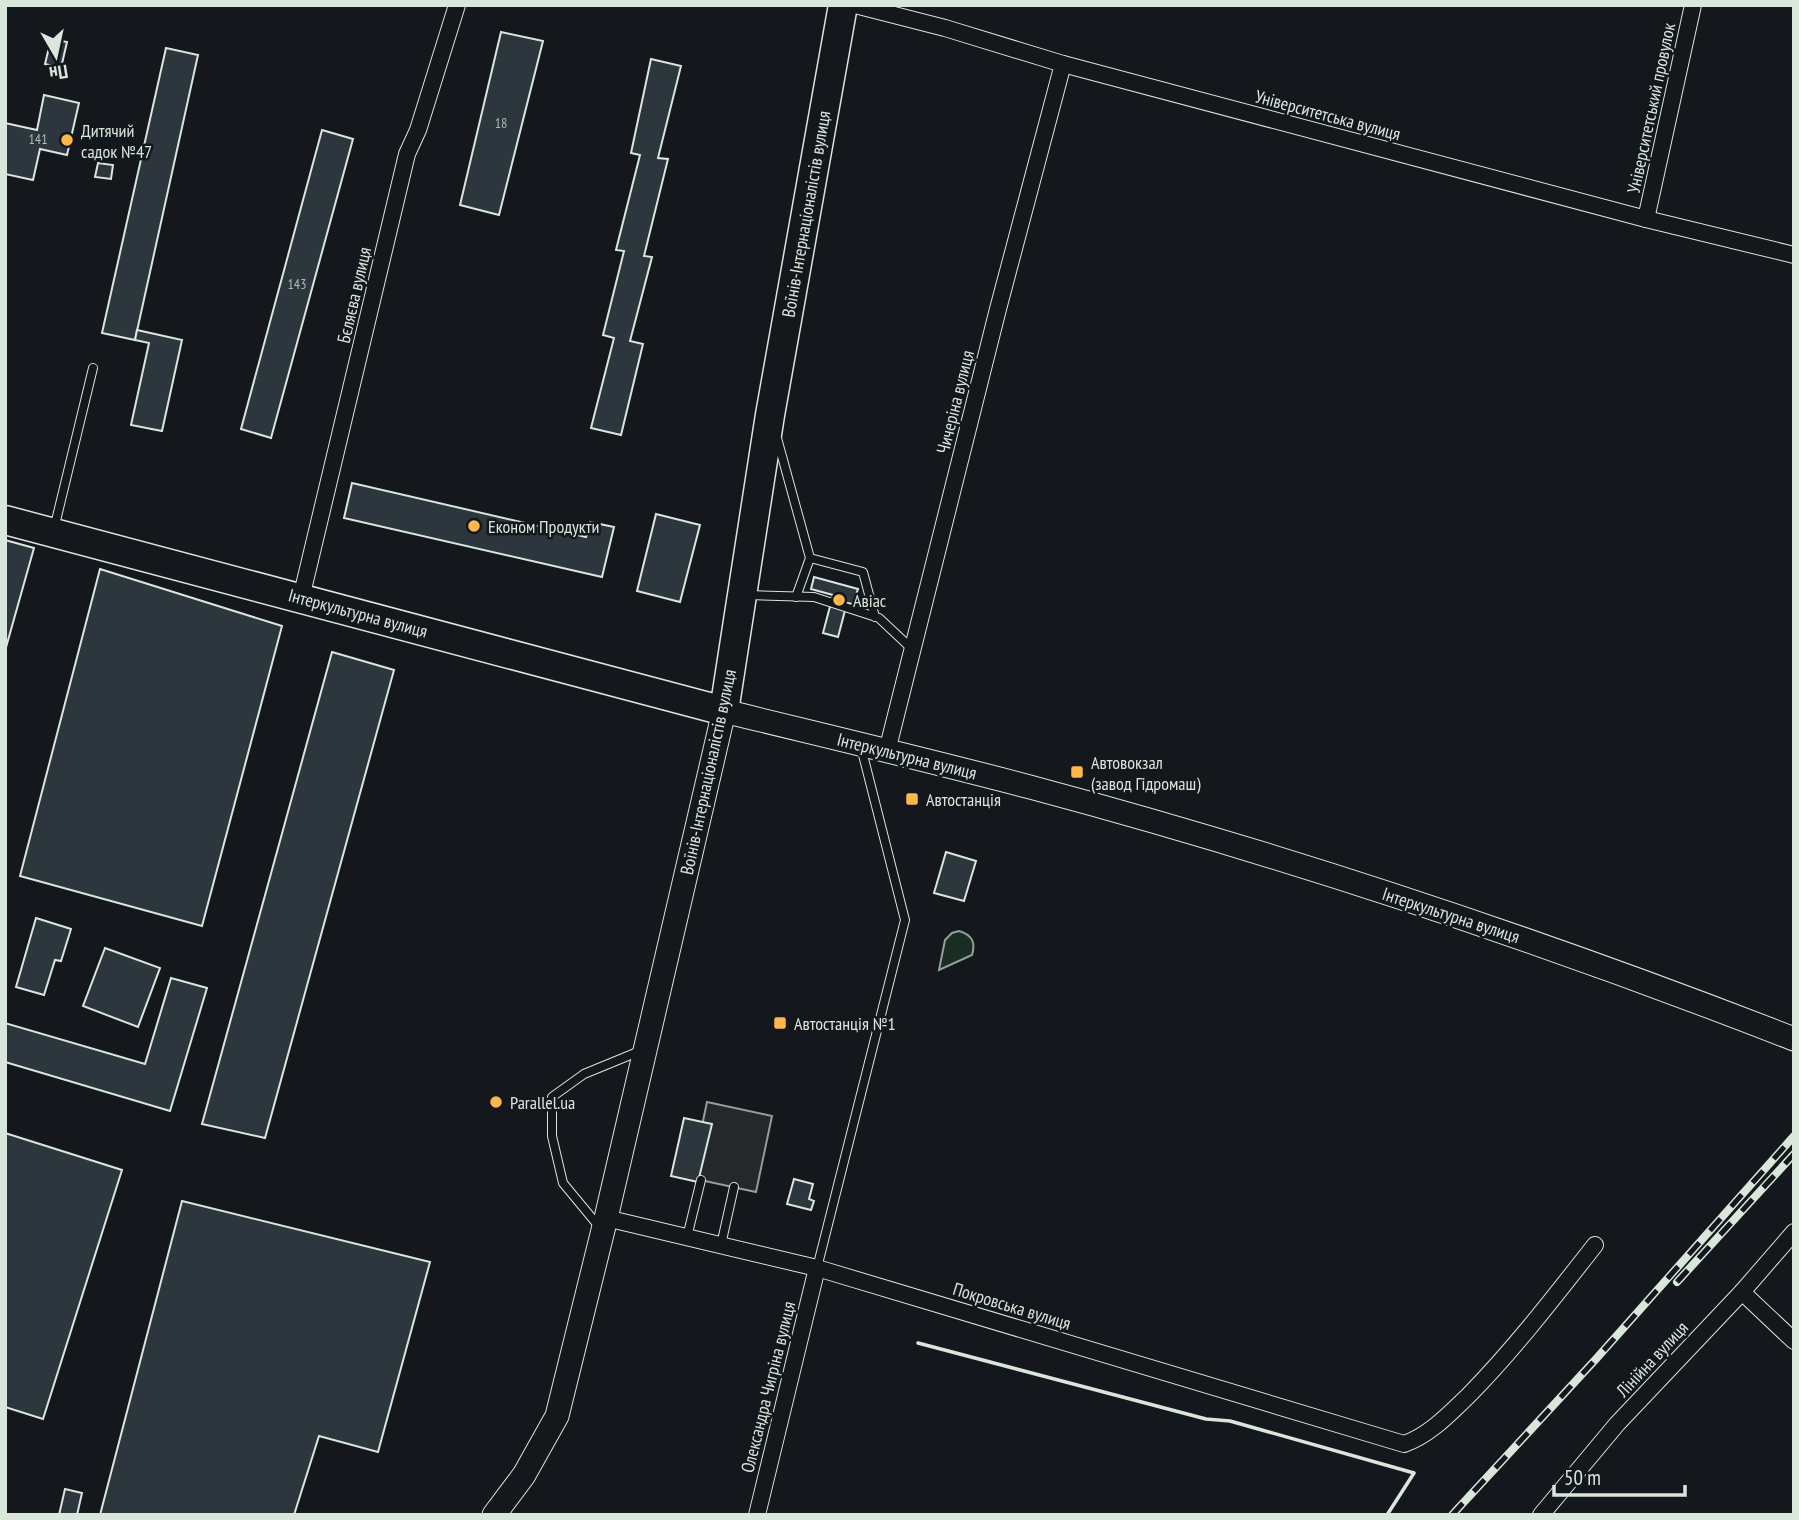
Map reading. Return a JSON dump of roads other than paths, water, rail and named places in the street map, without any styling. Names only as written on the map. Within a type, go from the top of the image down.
[{"type":"highway","name":"Воїнів-Інтернаціоналістів вулиця","points":[[724,711],[770,415],[843,5]]},
{"type":"highway","name":"Інтеркультурна вулиця","points":[[5,520],[724,711]]},
{"type":"main road","name":"Інтеркультурна вулиця","points":[[724,711],[1031,787],[1254,852],[1447,913],[1657,985],[1794,1039]]},
{"type":"main road","name":"Воїнів-Інтернаціоналістів вулиця","points":[[494,1515],[524,1475],[557,1416],[605,1225],[724,711]]},
{"type":"street","name":"Бєляєва вулиця","points":[[301,598],[407,154],[418,130],[457,5]]},
{"type":"street","name":"Університетська вулиця","points":[[855,5],[945,28],[1063,64],[1646,219],[1794,255]]},
{"type":"street","name":"Університетський провулок","points":[[1646,219],[1693,5]]},
{"type":"street","name":"Чичеріна вулиця","points":[[887,751],[1001,296],[1063,64]]},
{"type":"street","name":"Покровська вулиця","points":[[605,1225],[687,1237],[817,1268],[1404,1444],[1416,1440],[1447,1417],[1502,1362],[1595,1245]]},
{"type":"street","name":"Лінійна вулиця","points":[[1541,1515],[1617,1424],[1742,1292],[1794,1232]]},
{"type":"street","name":"Олександра Чигріна вулиця","points":[[757,1515],[817,1268]]},
{"type":"street","points":[[1742,1292],[1794,1341]]},
{"type":"lane","points":[[53,532],[93,368]]},
{"type":"lane","points":[[770,415],[810,558],[796,597]]},
{"type":"lane","points":[[810,558],[863,572],[875,617]]},
{"type":"lane","points":[[742,595],[814,597],[875,617],[912,649]]},
{"type":"lane","points":[[817,1268],[905,920],[860,744]]},
{"type":"lane","points":[[605,1225],[563,1183],[552,1136],[552,1097],[584,1074],[646,1049]]},
{"type":"lane","points":[[687,1237],[701,1180]]},
{"type":"lane","points":[[721,1245],[734,1187]]},
{"type":"railway","points":[[1452,1515],[1596,1359],[1794,1136]]},
{"type":"railway","points":[[1677,1282],[1794,1154]]},
{"type":"place","name":"Дитячий садок №47","points":[[67,140]]},
{"type":"place","name":"Економ Продукти","points":[[474,526]]},
{"type":"place","name":"Авіас","points":[[839,600]]},
{"type":"place","name":"Автовокзал (завод Гідромаш)","points":[[1077,772]]},
{"type":"place","name":"Автостанція","points":[[912,799]]},
{"type":"place","name":"Автостанція №1","points":[[780,1023]]},
{"type":"place","name":"Parallel.ua","points":[[496,1102]]}]
